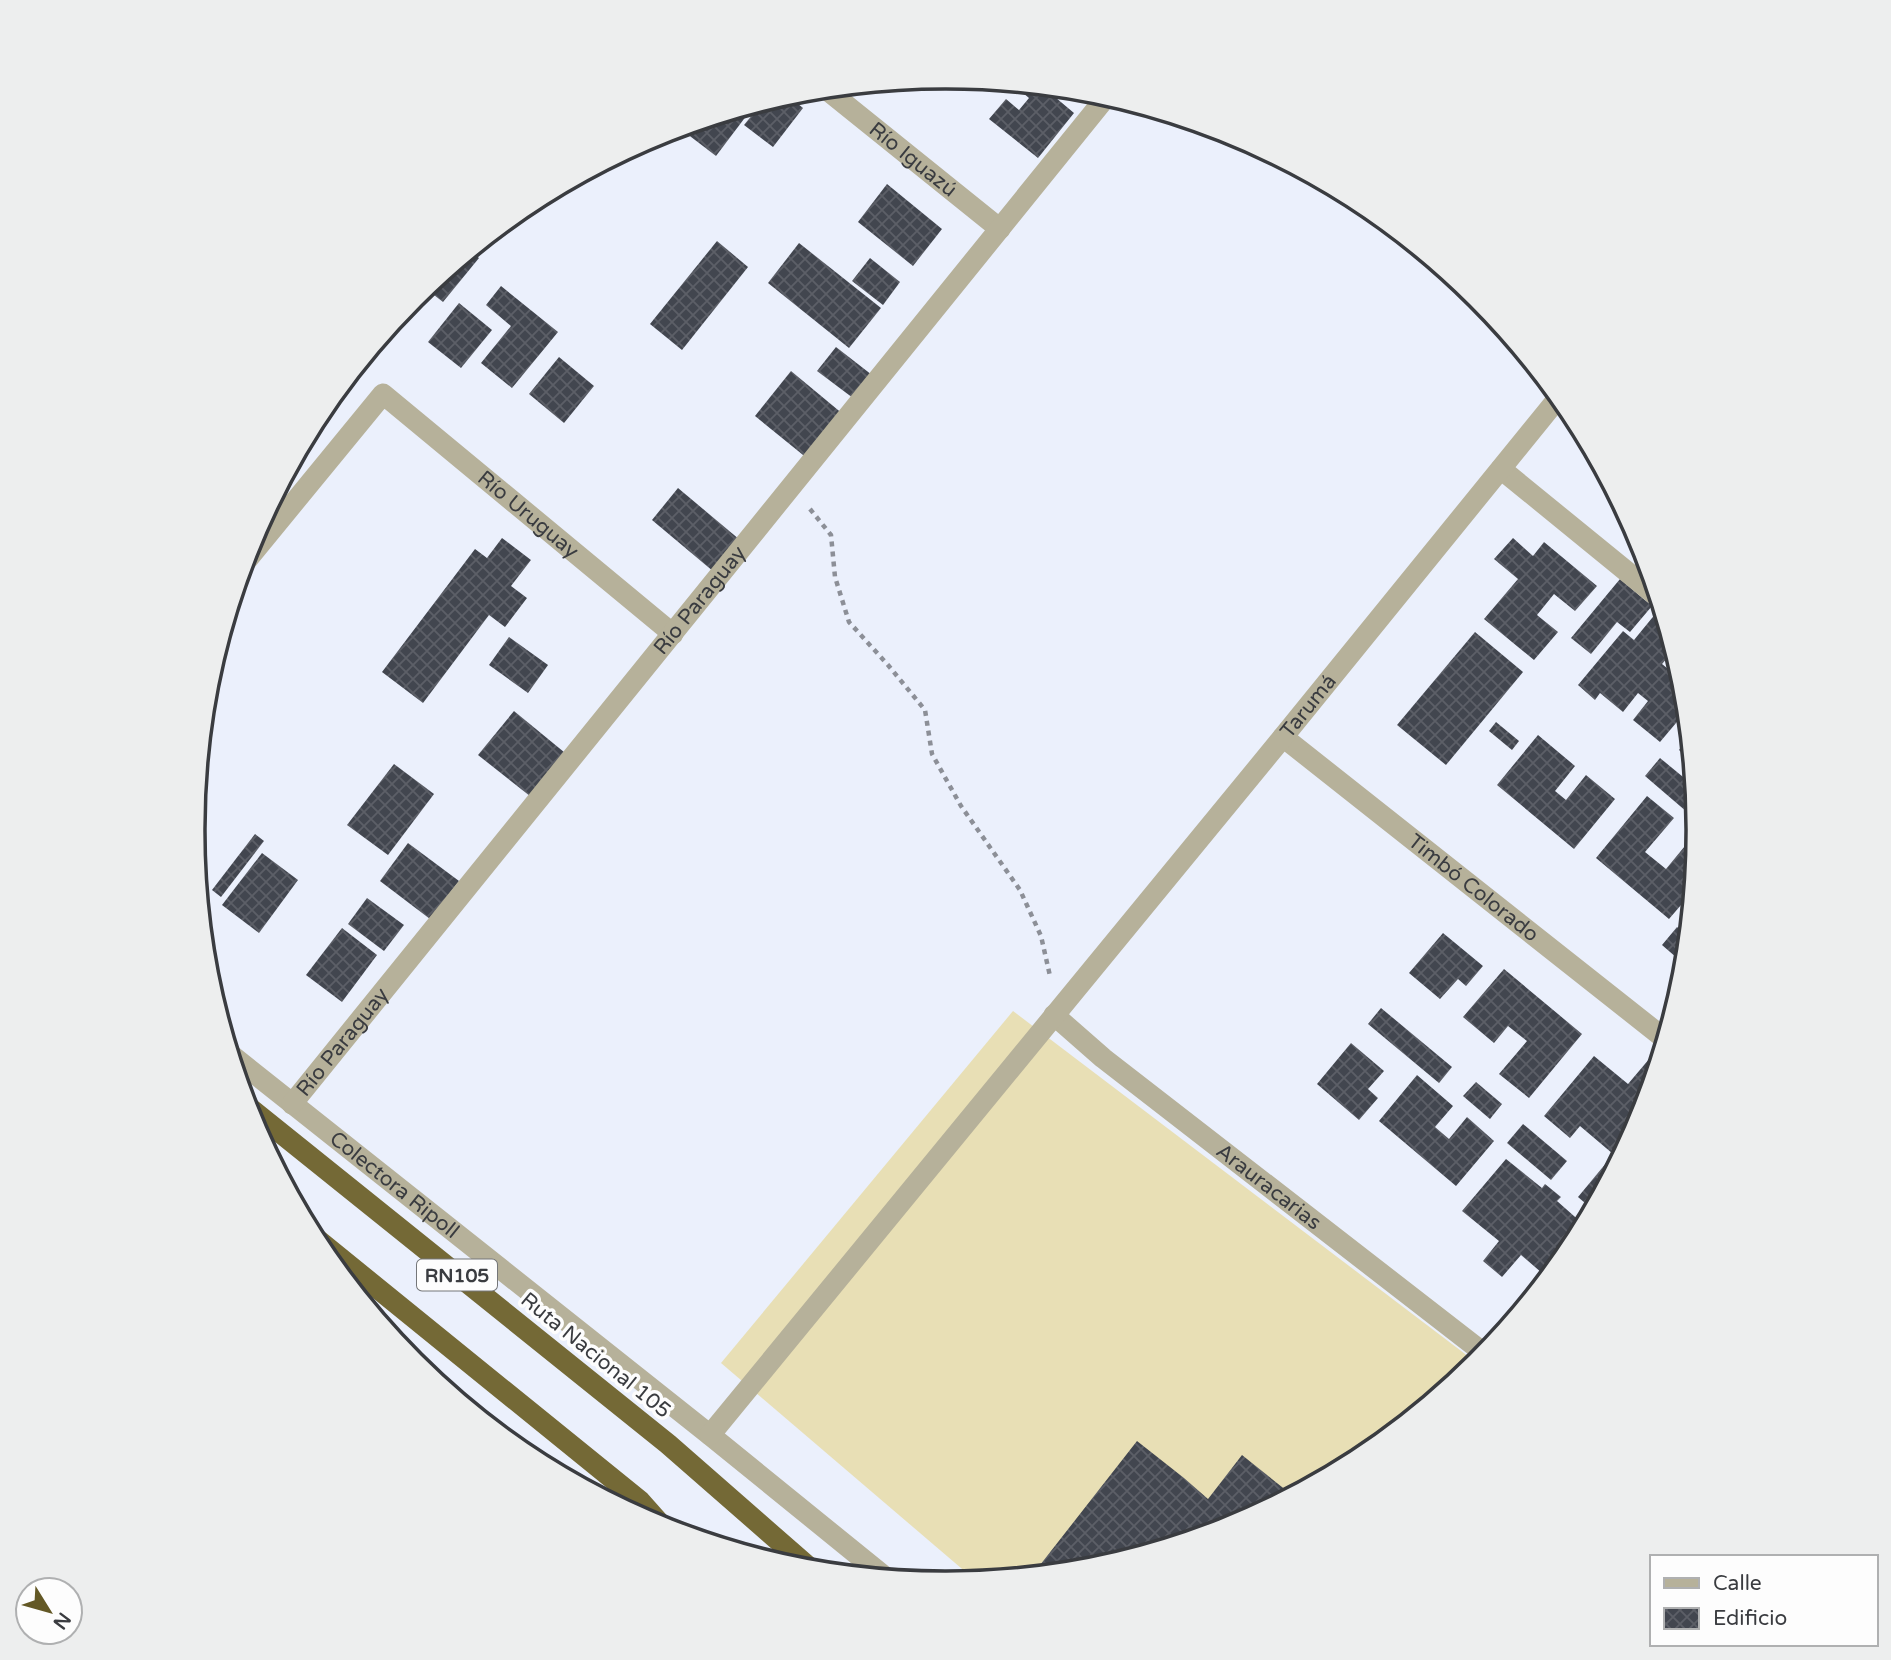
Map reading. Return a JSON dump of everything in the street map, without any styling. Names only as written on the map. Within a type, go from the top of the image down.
[{"type":"highway","name":"Ruta Nacional 105","points":[[264,1119],[668,1444],[796,1556]]},
{"type":"highway","name":"RN105","points":[[343,1261],[644,1506]]},
{"type":"street","name":"Río Iguazú","points":[[837,98],[1000,229]]},
{"type":"street","name":"Río Paraguay","points":[[292,1104],[1100,105]]},
{"type":"street","name":"Río Uruguay","points":[[265,538],[383,394],[673,634]]},
{"type":"street","name":"Tarumá","points":[[710,1435],[1552,406]]},
{"type":"street","points":[[1501,469],[1645,586]]},
{"type":"street","name":"Timbó Colorado","points":[[1283,737],[1658,1033]]},
{"type":"street","name":"Arauracarias","points":[[1054,1015],[1103,1058],[1476,1347]]},
{"type":"street","name":"Colectora Ripoll","points":[[243,1064],[873,1566]]},
{"type":"path","points":[[791,487],[831,535],[835,577],[849,622],[925,710],[932,754],[961,806],[1020,890],[1041,936],[1054,992],[1054,1015]]},
{"type":"shaded area","points":[[1013,1011],[1467,1356],[1434,1387],[1357,1446],[1316,1472],[1229,1514],[1137,1546],[1090,1557],[964,1570],[721,1363]]},
{"type":"building","points":[[1024,94],[1056,98],[1074,113],[1038,158],[989,119],[1006,99],[1019,110],[1029,98]]},
{"type":"building","points":[[798,104],[803,108],[773,147],[744,125],[754,114]]},
{"type":"building","points":[[746,117],[716,156],[689,136]]},
{"type":"building","points":[[887,184],[942,229],[913,266],[858,222]]},
{"type":"building","points":[[717,241],[748,267],[682,350],[650,324]]},
{"type":"building","points":[[799,243],[881,308],[849,348],[768,283]]},
{"type":"building","points":[[477,257],[479,258],[443,302],[434,295]]},
{"type":"building","points":[[870,258],[900,282],[883,305],[852,281]]},
{"type":"building","points":[[501,286],[558,332],[512,388],[481,363],[511,326],[486,305]]},
{"type":"building","points":[[459,303],[492,330],[461,368],[428,342]]},
{"type":"building","points":[[836,347],[872,375],[853,398],[817,371]]},
{"type":"building","points":[[559,357],[594,386],[564,423],[529,394]]},
{"type":"building","points":[[791,371],[844,415],[808,459],[755,416]]},
{"type":"building","points":[[678,488],[740,540],[714,572],[652,520]]},
{"type":"building","points":[[502,538],[531,560],[511,586],[527,598],[505,627],[489,615],[423,703],[382,672],[475,549],[487,558]]},
{"type":"building","points":[[1513,538],[1533,556],[1544,542],[1597,586],[1575,611],[1554,594],[1537,615],[1558,632],[1534,660],[1484,619],[1518,579],[1494,559]]},
{"type":"building","points":[[1620,579],[1651,605],[1630,632],[1617,622],[1591,654],[1571,638]]},
{"type":"building","points":[[1654,615],[1666,659],[1662,664],[1668,669],[1678,721],[1660,742],[1633,720],[1648,701],[1638,693],[1623,712],[1600,693],[1595,700],[1578,685],[1623,631],[1634,640]]},
{"type":"building","points":[[1475,632],[1523,672],[1446,765],[1397,725]]},
{"type":"building","points":[[509,637],[548,665],[528,693],[489,665]]},
{"type":"building","points":[[514,711],[570,757],[535,800],[478,755]]},
{"type":"building","points":[[1496,722],[1519,741],[1512,750],[1489,731]]},
{"type":"building","points":[[1538,735],[1575,766],[1555,791],[1566,800],[1586,775],[1615,799],[1574,849],[1497,785]]},
{"type":"building","points":[[1660,758],[1685,778],[1686,811],[1645,776]]},
{"type":"building","points":[[394,764],[434,794],[388,855],[347,825]]},
{"type":"building","points":[[1647,796],[1674,818],[1645,852],[1666,869],[1686,845],[1682,903],[1669,919],[1596,858]]},
{"type":"building","points":[[255,834],[264,841],[221,897],[212,890]]},
{"type":"building","points":[[408,843],[459,881],[430,919],[380,881]]},
{"type":"building","points":[[262,853],[298,880],[259,933],[222,905]]},
{"type":"building","points":[[367,898],[404,925],[384,951],[348,924]]},
{"type":"building","points":[[1677,927],[1680,929],[1675,956],[1662,945]]},
{"type":"building","points":[[342,928],[377,955],[342,1002],[306,975]]},
{"type":"building","points":[[1443,933],[1483,966],[1466,986],[1458,979],[1440,999],[1409,973]]},
{"type":"building","points":[[1504,969],[1582,1034],[1529,1098],[1499,1074],[1527,1041],[1508,1026],[1494,1043],[1463,1017]]},
{"type":"building","points":[[1381,1008],[1452,1067],[1439,1083],[1368,1024]]},
{"type":"building","points":[[1351,1043],[1384,1071],[1368,1089],[1378,1098],[1359,1120],[1317,1084]]},
{"type":"building","points":[[1594,1056],[1628,1084],[1650,1058],[1612,1153],[1580,1126],[1570,1138],[1544,1116]]},
{"type":"building","points":[[1417,1075],[1453,1106],[1435,1127],[1449,1139],[1467,1117],[1494,1141],[1456,1186],[1379,1121]]},
{"type":"building","points":[[1476,1082],[1502,1104],[1490,1119],[1463,1096]]},
{"type":"building","points":[[1523,1124],[1567,1161],[1551,1180],[1507,1143]]},
{"type":"building","points":[[1506,1159],[1542,1188],[1545,1184],[1561,1197],[1557,1201],[1576,1218],[1540,1271],[1521,1255],[1502,1277],[1483,1261],[1499,1241],[1462,1211]]},
{"type":"building","points":[[1607,1162],[1585,1203],[1578,1197]]},
{"type":"building","points":[[1137,1441],[1208,1499],[1242,1455],[1284,1488],[1229,1514],[1137,1546],[1090,1557],[1041,1564]]}]
